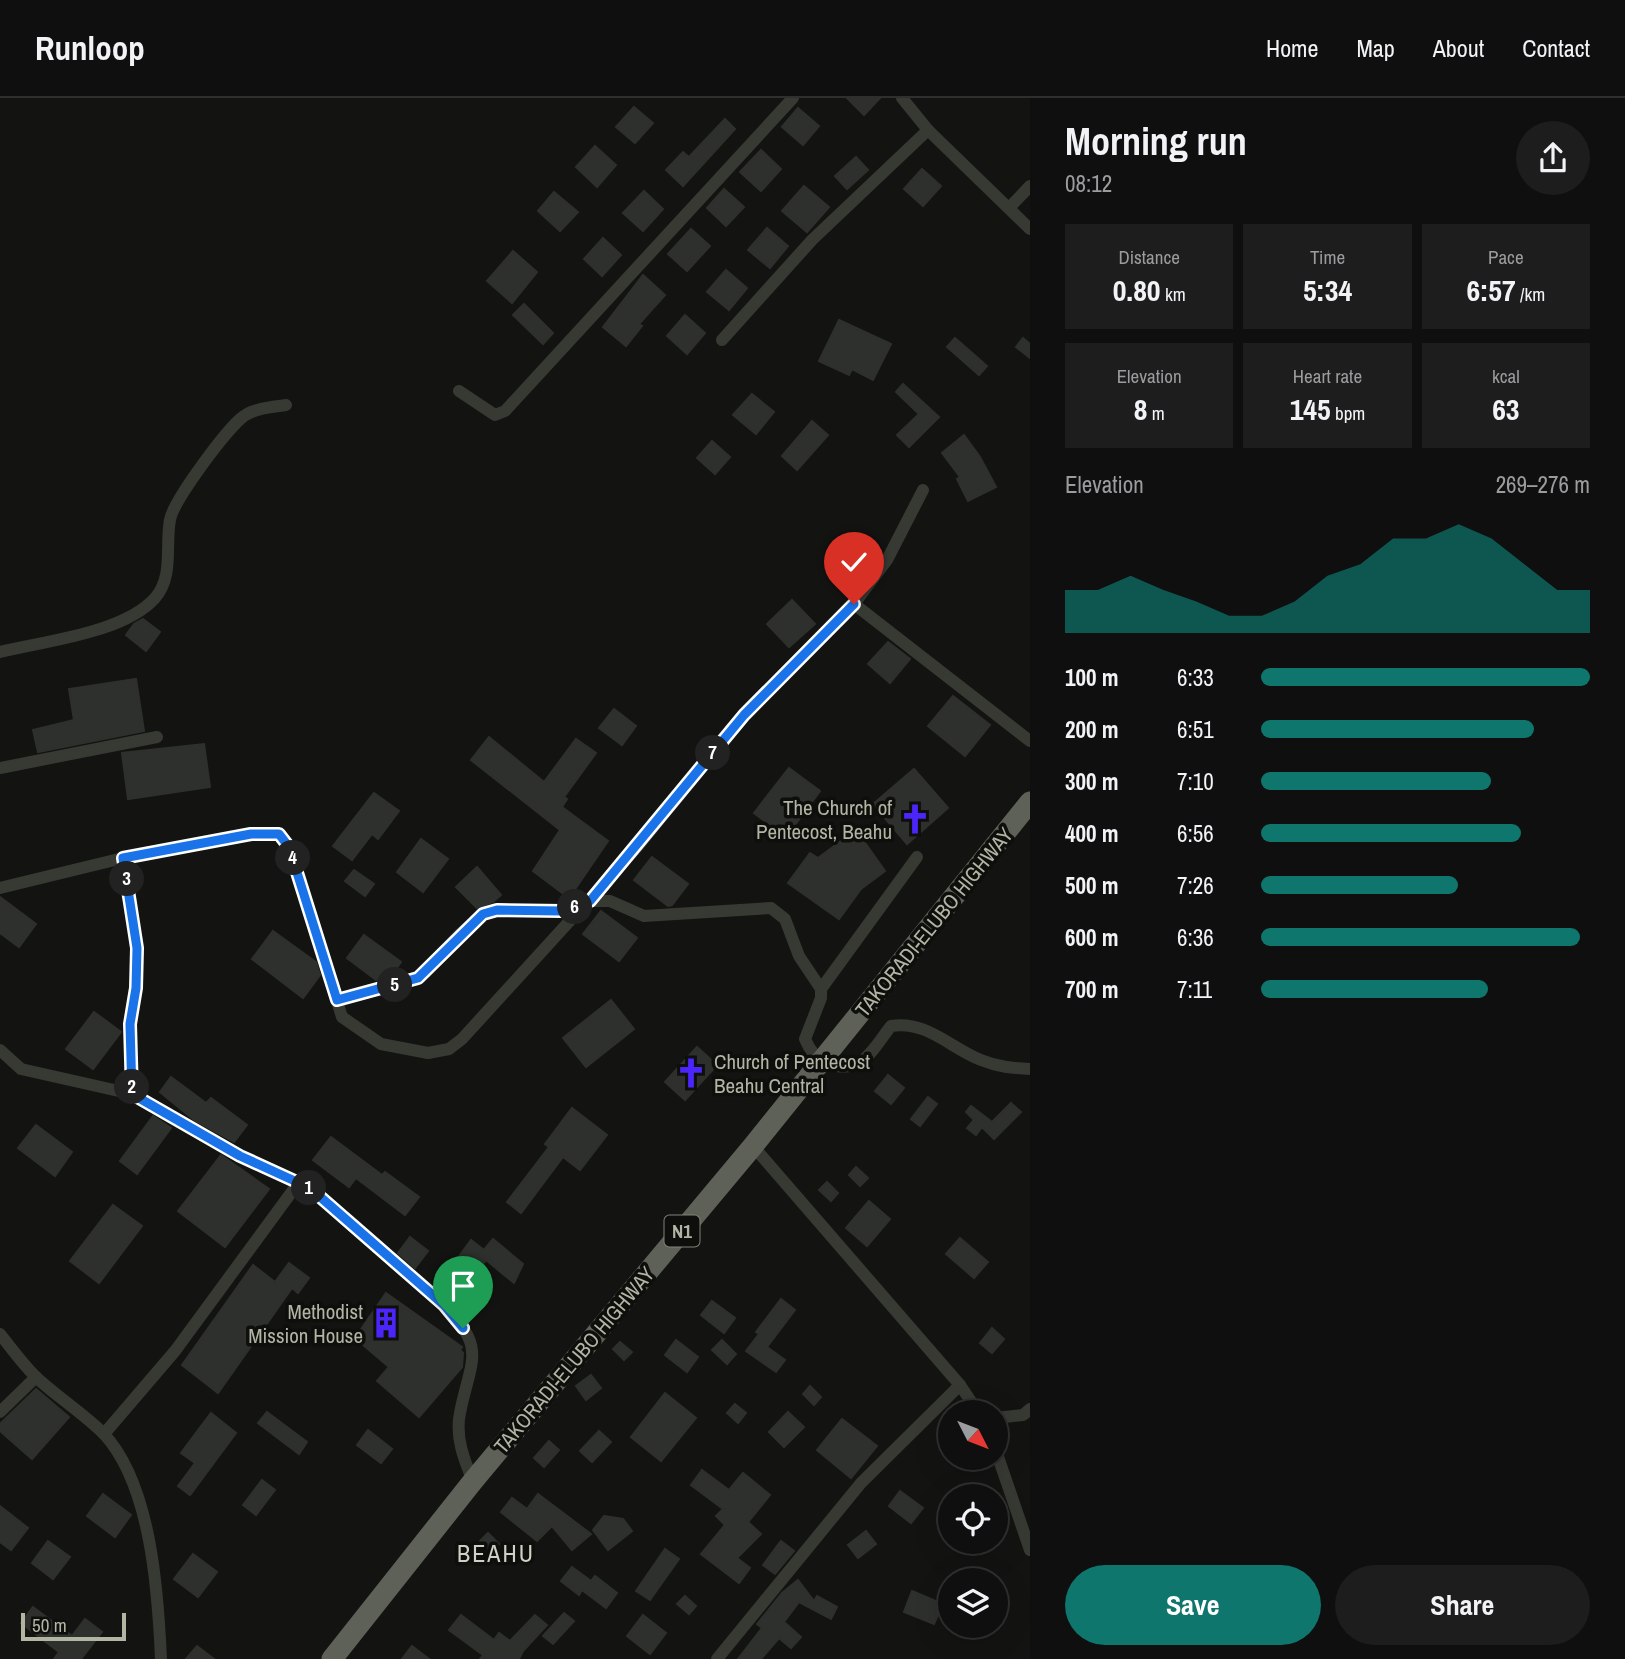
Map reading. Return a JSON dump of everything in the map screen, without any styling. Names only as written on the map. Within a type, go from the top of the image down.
[{"type":"highway","name":"TAKORADI-ELUBO HIGHWAY","points":[[332,1659],[473,1482],[753,1146],[1030,802]]},
{"type":"street","points":[[459,391],[490,413],[495,415],[505,411],[793,98]]},
{"type":"street","points":[[903,99],[928,130],[1030,229]]},
{"type":"street","points":[[722,340],[812,240],[928,130]]},
{"type":"street","points":[[1009,208],[1030,186]]},
{"type":"street","points":[[0,652],[114,624],[148,605],[161,589],[167,575],[170,520],[177,502],[237,422],[256,411],[286,405]]},
{"type":"street","points":[[0,888],[123,858],[251,834],[279,834],[289,847],[342,1017],[381,1044],[428,1053],[449,1049],[462,1040],[590,901],[744,715],[854,604],[887,560],[923,491]]},
{"type":"street","points":[[854,604],[1030,741]]},
{"type":"street","points":[[0,768],[157,737]]},
{"type":"street","points":[[821,989],[917,857]]},
{"type":"street","points":[[123,858],[137,948],[136,988],[130,1024],[132,1094]]},
{"type":"street","points":[[337,1000],[418,978],[483,914],[497,910],[562,911],[590,901],[610,901],[643,916],[771,908],[785,919],[799,956],[821,989],[821,998],[805,1039],[821,1061],[839,1068],[850,1068],[863,1061],[891,1026],[907,1023],[932,1033],[979,1060],[1003,1068],[1030,1069]]},
{"type":"street","points":[[0,1050],[21,1069],[132,1094],[240,1156],[299,1182],[352,1223],[444,1305],[463,1328],[474,1348],[473,1370],[459,1415],[460,1450],[473,1482]]},
{"type":"street","points":[[753,1146],[960,1385],[970,1400]]},
{"type":"street","points":[[104,1434],[176,1351],[299,1182]]},
{"type":"street","points":[[0,1334],[36,1377],[104,1434],[129,1468],[142,1502],[159,1616],[162,1659]]},
{"type":"street","points":[[0,1412],[36,1377]]},
{"type":"street","points":[[717,1659],[862,1483],[960,1385]]},
{"type":"street","points":[[1008,1417],[1023,1415],[1030,1409]]},
{"type":"street","points":[[1003,1470],[1030,1550]]},
{"type":"building","points":[[847,98],[880,98],[864,115]]},
{"type":"building","points":[[634,107],[653,123],[635,143],[616,127]]},
{"type":"building","points":[[798,108],[819,126],[803,145],[782,127]]},
{"type":"building","points":[[725,119],[735,129],[683,186],[666,170],[683,152],[689,157]]},
{"type":"building","points":[[595,146],[616,165],[597,187],[576,167]]},
{"type":"building","points":[[761,150],[781,169],[761,191],[740,172]]},
{"type":"building","points":[[856,157],[868,170],[847,189],[835,176]]},
{"type":"building","points":[[922,169],[941,186],[923,206],[904,189]]},
{"type":"building","points":[[804,186],[829,207],[807,232],[782,211]]},
{"type":"building","points":[[724,189],[744,207],[726,226],[707,208]]},
{"type":"building","points":[[644,191],[663,209],[643,231],[623,213]]},
{"type":"building","points":[[554,192],[578,212],[560,231],[538,211]]},
{"type":"building","points":[[767,228],[788,246],[770,268],[748,250]]},
{"type":"building","points":[[691,229],[710,246],[687,271],[668,254]]},
{"type":"building","points":[[603,238],[621,255],[602,276],[584,259]]},
{"type":"building","points":[[513,251],[537,272],[512,303],[487,281]]},
{"type":"building","points":[[726,270],[747,288],[729,310],[707,292]]},
{"type":"building","points":[[643,275],[665,295],[639,324],[642,326],[626,346],[603,327]]},
{"type":"building","points":[[524,304],[553,333],[543,344],[513,315]]},
{"type":"building","points":[[685,315],[705,333],[687,354],[667,336]]},
{"type":"building","points":[[839,320],[891,344],[873,380],[852,369],[849,375],[819,361]]},
{"type":"building","points":[[955,338],[987,366],[979,375],[947,347]]},
{"type":"building","points":[[1023,338],[1030,344],[1030,358],[1016,347]]},
{"type":"building","points":[[903,384],[939,417],[909,447],[897,435],[919,414],[896,392]]},
{"type":"building","points":[[752,394],[774,412],[756,434],[733,415]]},
{"type":"building","points":[[812,421],[828,435],[797,470],[782,456]]},
{"type":"building","points":[[964,435],[996,487],[968,501],[957,479],[960,477],[942,453]]},
{"type":"building","points":[[712,441],[730,457],[715,474],[697,458]]},
{"type":"building","points":[[792,600],[815,624],[789,647],[767,624]]},
{"type":"building","points":[[143,619],[160,632],[146,651],[126,635],[134,624]]},
{"type":"building","points":[[888,642],[910,659],[890,683],[868,664]]},
{"type":"building","points":[[136,679],[144,731],[38,752],[33,730],[74,720],[69,689]]},
{"type":"building","points":[[953,696],[990,725],[965,756],[928,726]]},
{"type":"building","points":[[614,709],[636,726],[622,745],[599,728]]},
{"type":"building","points":[[489,737],[544,782],[576,739],[596,753],[564,797],[567,799],[562,807],[608,841],[569,898],[533,871],[560,830],[471,760]]},
{"type":"building","points":[[204,744],[210,787],[128,799],[122,753]]},
{"type":"building","points":[[789,768],[820,791],[786,837],[754,813]]},
{"type":"building","points":[[914,769],[948,808],[907,844],[873,804]]},
{"type":"building","points":[[374,793],[399,811],[378,839],[372,834],[352,860],[333,846]]},
{"type":"building","points":[[856,830],[885,871],[861,889],[839,919],[788,883],[810,853],[818,858]]},
{"type":"building","points":[[421,839],[448,859],[423,892],[397,872]]},
{"type":"building","points":[[652,857],[688,884],[672,905],[668,906],[634,880]]},
{"type":"building","points":[[477,867],[501,895],[493,902],[477,908],[456,887]]},
{"type":"building","points":[[354,870],[374,884],[365,896],[345,881]]},
{"type":"building","points":[[0,897],[36,924],[19,947],[0,933]]},
{"type":"building","points":[[601,911],[637,938],[619,961],[583,934]]},
{"type":"building","points":[[273,931],[316,962],[320,975],[303,998],[252,959]]},
{"type":"building","points":[[364,935],[401,962],[390,977],[376,980],[347,958]]},
{"type":"building","points":[[611,1000],[634,1029],[586,1067],[563,1038]]},
{"type":"building","points":[[94,1012],[121,1032],[93,1069],[66,1049]]},
{"type":"building","name":"Church of Pentecost Beahu Central","points":[[697,1047],[717,1065],[685,1100],[665,1082]]},
{"type":"building","points":[[888,1075],[904,1088],[891,1104],[875,1091]]},
{"type":"building","points":[[171,1077],[206,1103],[211,1098],[247,1125],[234,1142],[194,1120],[160,1092]]},
{"type":"building","points":[[928,1097],[937,1104],[920,1126],[911,1119]]},
{"type":"building","points":[[1011,1103],[1021,1112],[994,1139],[982,1127],[976,1135],[967,1128],[974,1120],[966,1112],[971,1106],[992,1122]]},
{"type":"building","points":[[572,1108],[607,1135],[580,1170],[563,1157],[521,1213],[507,1202],[549,1147],[545,1144]]},
{"type":"building","points":[[153,1116],[171,1128],[137,1174],[120,1161]]},
{"type":"building","points":[[36,1125],[72,1152],[55,1176],[18,1148]]},
{"type":"building","points":[[331,1137],[382,1175],[385,1172],[419,1197],[405,1215],[356,1178],[349,1187],[313,1160]]},
{"type":"building","points":[[221,1155],[269,1189],[225,1247],[178,1211]]},
{"type":"building","points":[[856,1167],[868,1178],[860,1186],[849,1175]]},
{"type":"building","points":[[827,1182],[838,1193],[831,1201],[819,1190]]},
{"type":"building","points":[[869,1201],[890,1219],[867,1246],[846,1228]]},
{"type":"building","points":[[113,1205],[142,1226],[99,1283],[70,1261]]},
{"type":"building","points":[[410,1237],[428,1251],[415,1268],[398,1253]]},
{"type":"building","points":[[960,1238],[988,1262],[974,1278],[946,1254]]},
{"type":"building","points":[[493,1239],[523,1264],[514,1283],[486,1260],[456,1297],[439,1284],[471,1240],[484,1250]]},
{"type":"building","points":[[289,1263],[309,1278],[298,1293],[292,1288],[218,1393],[182,1365],[253,1265],[275,1282]]},
{"type":"building","points":[[386,1293],[462,1347],[462,1367],[419,1417],[377,1381],[389,1367],[355,1338]]},
{"type":"building","points":[[781,1299],[795,1310],[767,1347],[785,1360],[776,1372],[746,1351],[759,1334],[756,1332]]},
{"type":"building","points":[[712,1301],[735,1318],[724,1333],[701,1315]]},
{"type":"building","points":[[992,1328],[1004,1339],[992,1353],[980,1343]]},
{"type":"building","points":[[676,1340],[698,1357],[687,1372],[665,1355]]},
{"type":"building","points":[[722,1340],[736,1354],[727,1364],[712,1350]]},
{"type":"building","points":[[620,1342],[632,1352],[624,1360],[613,1349]]},
{"type":"building","points":[[591,1375],[601,1388],[586,1400],[576,1386]]},
{"type":"building","points":[[810,1386],[821,1397],[814,1405],[803,1394]]},
{"type":"building","points":[[36,1389],[69,1417],[32,1459],[0,1431],[0,1424]]},
{"type":"building","points":[[665,1393],[696,1418],[661,1461],[631,1437]]},
{"type":"building","points":[[735,1404],[746,1413],[738,1423],[727,1413]]},
{"type":"building","points":[[267,1412],[307,1442],[299,1454],[258,1423]]},
{"type":"building","points":[[788,1412],[804,1427],[784,1447],[769,1432]]},
{"type":"building","points":[[211,1413],[236,1433],[190,1495],[178,1486],[195,1463],[181,1453]]},
{"type":"building","points":[[842,1419],[877,1446],[851,1478],[817,1450]]},
{"type":"building","points":[[368,1430],[392,1449],[381,1463],[357,1445]]},
{"type":"building","points":[[599,1431],[611,1442],[592,1462],[580,1451]]},
{"type":"building","points":[[549,1441],[559,1450],[544,1467],[534,1458]]},
{"type":"building","points":[[702,1470],[729,1490],[743,1473],[770,1495],[748,1522],[761,1534],[737,1558],[750,1568],[739,1583],[701,1554],[725,1525],[716,1516],[723,1509],[691,1485]]},
{"type":"building","points":[[262,1480],[275,1490],[256,1515],[243,1505]]},
{"type":"building","points":[[900,1491],[923,1508],[911,1523],[889,1506]]},
{"type":"building","points":[[103,1494],[131,1515],[115,1537],[87,1516]]},
{"type":"building","points":[[538,1494],[591,1534],[572,1550],[552,1526],[537,1541],[501,1512],[512,1498],[527,1509]]},
{"type":"building","points":[[0,1506],[28,1528],[11,1550],[0,1542]]},
{"type":"building","points":[[604,1516],[623,1519],[632,1531],[608,1550],[593,1530]]},
{"type":"building","points":[[866,1531],[876,1544],[858,1558],[848,1545]]},
{"type":"building","points":[[488,1533],[499,1544],[492,1552],[480,1541]]},
{"type":"building","points":[[48,1541],[70,1557],[53,1579],[32,1563]]},
{"type":"building","points":[[781,1541],[794,1551],[775,1574],[763,1565]]},
{"type":"building","points":[[665,1549],[679,1559],[650,1600],[636,1591]]},
{"type":"building","points":[[193,1554],[217,1572],[198,1597],[174,1579]]},
{"type":"building","points":[[572,1567],[591,1581],[595,1576],[617,1593],[606,1608],[582,1590],[579,1595],[561,1581]]},
{"type":"building","points":[[798,1580],[814,1601],[817,1596],[837,1607],[831,1619],[799,1602],[784,1622],[801,1637],[791,1648],[779,1638],[761,1659],[738,1659],[762,1628],[757,1624],[782,1593]]},
{"type":"building","points":[[912,1591],[938,1602],[938,1615],[934,1624],[904,1612]]},
{"type":"building","points":[[685,1596],[696,1606],[689,1614],[677,1604]]},
{"type":"building","points":[[33,1607],[72,1636],[85,1619],[102,1632],[81,1659],[54,1659],[59,1652],[21,1623]]},
{"type":"building","points":[[564,1613],[574,1621],[553,1644],[543,1636]]},
{"type":"building","points":[[461,1615],[494,1640],[499,1633],[510,1641],[535,1615],[547,1625],[519,1659],[480,1659],[483,1655],[449,1630]]},
{"type":"building","points":[[643,1615],[666,1633],[650,1654],[627,1636]]},
{"type":"building","points":[[197,1646],[214,1659],[186,1659]]},
{"type":"building","points":[[412,1646],[429,1659],[402,1659]]},
{"type":"place","name":"The Church of Pentecost, Beahu","points":[[915,819]]},
{"type":"place","name":"Church of Pentecost Beahu Central","points":[[691,1073]]},
{"type":"place","name":"Methodist Mission House","points":[[386,1323]]},
{"type":"district","name":"BEAHU","points":[[496,1553]]},
{"type":"route","points":[[463,1328],[444,1305],[310,1188],[240,1156],[132,1094],[130,1024],[136,988],[137,948],[123,858],[251,834],[279,834],[286,838],[337,1000],[404,983],[418,978],[483,914],[497,910],[562,911],[590,901],[744,715],[854,604]]}]
